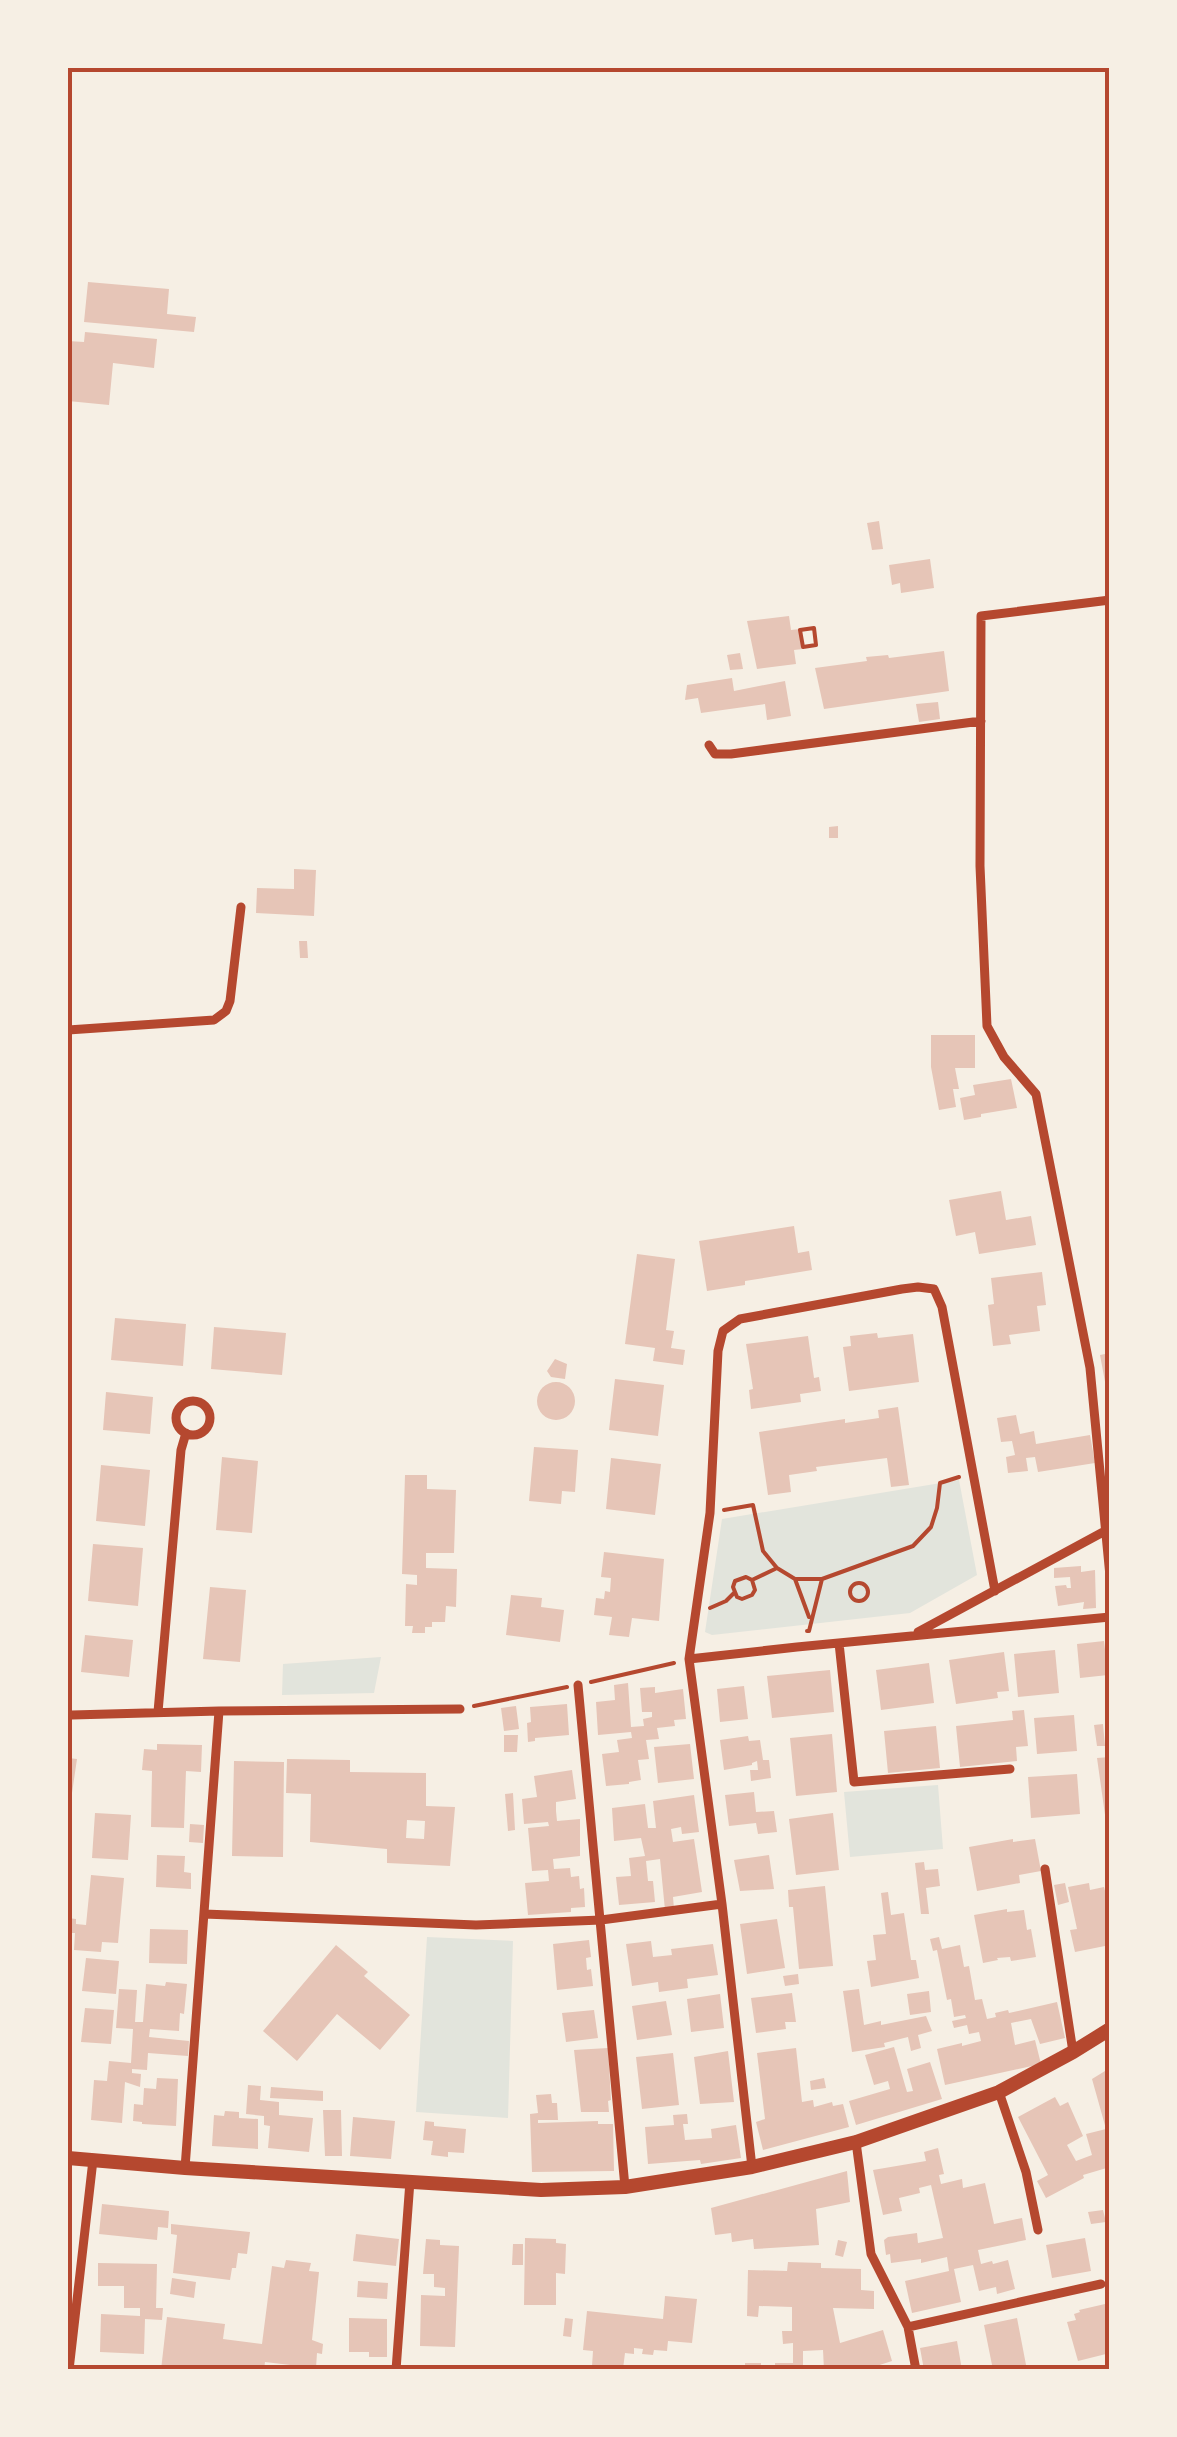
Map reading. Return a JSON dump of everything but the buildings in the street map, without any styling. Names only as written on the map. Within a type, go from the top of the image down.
[{"type":"main road","points":[[68,2158],[541,2190],[625,2186],[752,2168],[856,2142],[999,2092],[1110,2029]]},
{"type":"street","points":[[1110,600],[981,616],[980,866],[986,1026],[1004,1057],[1036,1094],[1090,1368],[1110,1576]]},
{"type":"street","points":[[708,746],[715,754],[731,754],[981,721]]},
{"type":"street","points":[[68,1030],[214,1020],[230,1001],[241,907]]},
{"type":"street","points":[[752,2168],[689,1659],[710,1513],[718,1351],[723,1330],[740,1319],[902,1289],[934,1290],[942,1308],[994,1591]]},
{"type":"street","points":[[158,1712],[181,1450],[186,1433]]},
{"type":"street","points":[[912,1635],[1105,1531]]},
{"type":"street","points":[[689,1659],[1110,1618]]},
{"type":"street","points":[[839,1643],[854,1782],[1010,1769]]},
{"type":"street","points":[[578,1685],[625,2186]]},
{"type":"street","points":[[72,1714],[460,1708]]},
{"type":"street","points":[[185,2168],[219,1711]]},
{"type":"street","points":[[1045,1869],[1073,2052]]},
{"type":"street","points":[[204,1914],[476,1925],[601,1920],[722,1904]]},
{"type":"street","points":[[999,2092],[1026,2172],[1038,2230]]},
{"type":"street","points":[[856,2142],[871,2254],[908,2327],[916,2370]]},
{"type":"street","points":[[69,2370],[93,2160]]},
{"type":"street","points":[[396,2366],[410,2182]]},
{"type":"street","points":[[908,2327],[1101,2284]]},
{"type":"path","points":[[710,1513],[753,1505],[763,1551],[776,1568],[796,1580],[822,1580],[913,1546],[931,1527],[940,1483],[974,1472]]},
{"type":"path","points":[[752,1580],[752,1595],[742,1599],[734,1593],[732,1586],[740,1577],[752,1580],[776,1568]]},
{"type":"path","points":[[796,1580],[810,1622]]},
{"type":"path","points":[[797,1647],[796,1633],[809,1631],[822,1580]]},
{"type":"path","points":[[695,1608],[712,1608],[734,1593]]},
{"type":"shaded area","points":[[959,1480],[977,1575],[910,1613],[712,1635],[705,1632],[722,1519]]},
{"type":"shaded area","points":[[381,1657],[374,1693],[282,1695],[283,1664]]},
{"type":"shaded area","points":[[938,1785],[943,1849],[850,1857],[844,1792]]},
{"type":"shaded area","points":[[427,1937],[513,1941],[508,2118],[416,2112]]}]
